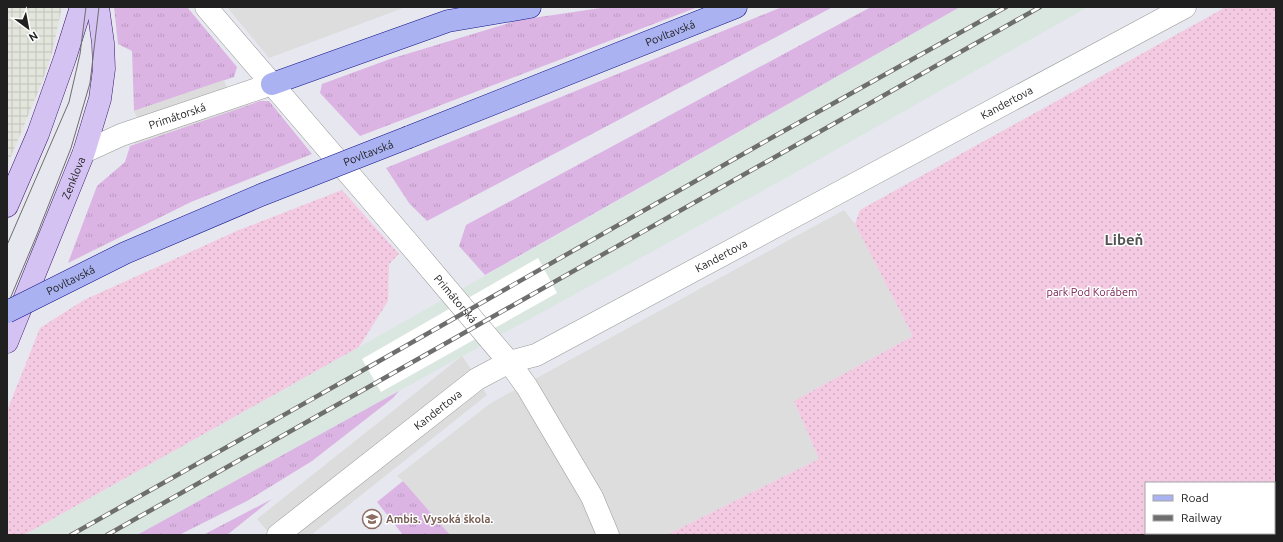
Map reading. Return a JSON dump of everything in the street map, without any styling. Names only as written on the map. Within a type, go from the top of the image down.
[{"type":"main road","points":[[7,206],[38,134],[65,58],[81,7]]},
{"type":"main road","name":"Zenklova","points":[[7,342],[84,152],[100,99],[104,69],[103,43],[98,7]]},
{"type":"main road","points":[[272,84],[448,21],[530,7]]},
{"type":"main road","name":"Povltavská","points":[[7,312],[124,253],[261,195],[736,7]]},
{"type":"street","name":"Primátorská","points":[[206,7],[509,362],[527,387],[592,497],[608,535]]},
{"type":"street","name":"Kandertova","points":[[278,535],[477,379],[509,362],[536,355],[1186,7]]},
{"type":"street","name":"Primátorská","points":[[84,152],[121,135],[272,84]]},
{"type":"shaded area","points":[[7,7],[62,7],[52,53],[43,80],[7,166]]},
{"type":"shaded area","points":[[227,7],[406,7],[269,58]]},
{"type":"shaded area","points":[[960,7],[1088,7],[793,174],[399,391],[148,535],[24,535],[359,347]]},
{"type":"shaded area","points":[[224,80],[227,89],[138,119],[134,111]]},
{"type":"shaded area","points":[[247,97],[249,105],[135,144],[132,137]]},
{"type":"shaded area","points":[[844,210],[855,224],[913,336],[794,401],[819,459],[667,535],[450,535],[397,476],[491,403]]},
{"type":"shaded area","points":[[462,356],[473,372],[269,533],[257,519]]},
{"type":"shaded area","points":[[482,387],[487,395],[311,535],[294,535]]},
{"type":"shaded area","points":[[540,419],[605,535],[593,535],[571,486],[532,424]]},
{"type":"green space","points":[[114,7],[187,7],[237,67],[234,77],[134,111],[132,51],[118,44]]},
{"type":"green space","points":[[608,7],[698,7],[360,136],[320,93],[322,84],[390,59],[519,20]]},
{"type":"green space","points":[[782,7],[833,7],[427,221],[409,203],[386,168]]},
{"type":"green space","points":[[871,7],[960,7],[485,275],[459,246],[466,225]]},
{"type":"green space","name":"park Pod Korábem","points":[[1226,7],[1276,7],[1276,535],[667,535],[819,459],[794,401],[913,336],[855,224],[860,210]]},
{"type":"green space","points":[[260,101],[269,101],[312,154],[191,202],[68,263],[97,186],[125,162],[130,146]]},
{"type":"green space","points":[[342,190],[399,254],[389,264],[388,301],[359,347],[24,535],[7,535],[7,411],[40,328],[84,300],[239,230]]},
{"type":"green space","points":[[399,391],[393,398],[312,461],[247,501],[179,535],[137,535]]},
{"type":"green space","points":[[403,481],[450,535],[403,535],[377,502]]},
{"type":"green space","points":[[272,499],[227,535],[203,535]]},
{"type":"pier","points":[[538,258],[557,293],[381,392],[362,359]]},
{"type":"tram line","points":[[7,245],[69,102],[80,54],[86,7]]},
{"type":"tram line","points":[[7,306],[71,148],[90,83],[99,7]]},
{"type":"railway","points":[[71,535],[773,137],[1006,7]]},
{"type":"railway","points":[[107,535],[1040,7]]},
{"type":"place","name":"Ambis. Vysoká škola.","points":[[372,519]]},
{"type":"district","name":"Libeň","points":[[1124,239]]}]
